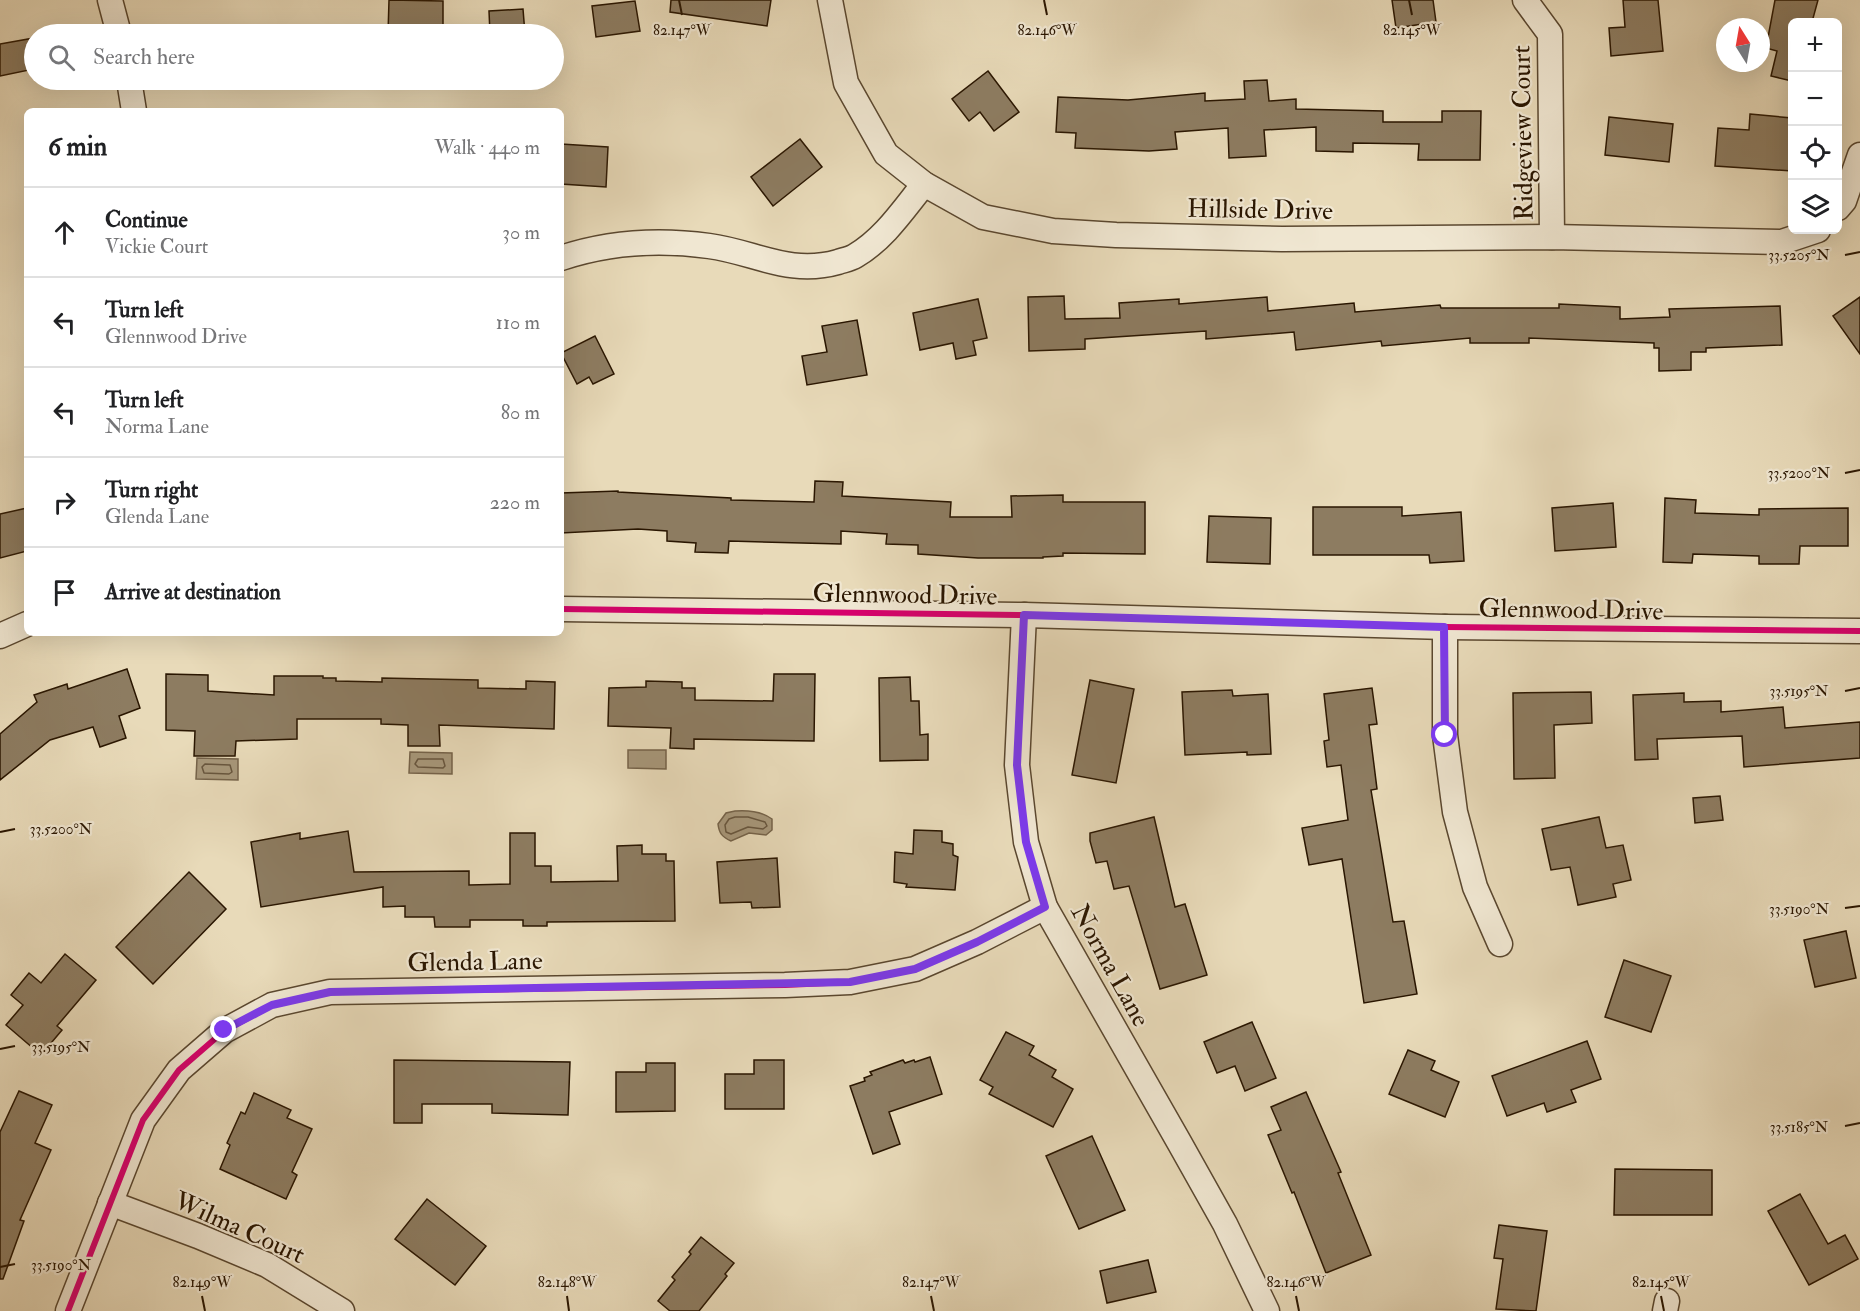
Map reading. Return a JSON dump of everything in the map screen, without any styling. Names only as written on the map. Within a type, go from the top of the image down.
[{"type":"street","points":[[110,0],[116,24]]},
{"type":"street","name":"Hillside Drive","points":[[830,0],[846,83],[886,154],[924,184],[983,218],[1053,231],[1282,239],[1552,237],[1782,242],[1806,234]]},
{"type":"street","name":"Ridgeview Court","points":[[1525,0],[1550,34],[1552,237]]},
{"type":"street","points":[[131,90],[134,108]]},
{"type":"street","points":[[1842,203],[1860,155]]},
{"type":"street","points":[[564,257],[585,250],[625,243],[666,242],[711,246],[782,265],[822,266],[854,257],[882,237],[924,184]]},
{"type":"street","name":"Glennwood Drive","points":[[564,609],[1024,615],[1444,627],[1860,631]]},
{"type":"street","name":"Norma Lane","points":[[1024,615],[1017,765],[1026,842],[1045,907],[1225,1224],[1267,1311]]},
{"type":"street","points":[[0,636],[24,625]]},
{"type":"street","points":[[1444,627],[1445,735],[1455,812],[1475,887],[1500,944]]},
{"type":"street","name":"Glenda Lane","points":[[68,1311],[143,1120],[179,1070],[224,1030],[272,1005],[330,992],[850,982],[915,969],[977,942],[1045,907]]},
{"type":"street","name":"Wilma Court","points":[[110,1203],[267,1265],[342,1311]]},
{"type":"water","points":[[628,750],[666,750],[666,769],[628,768]]},
{"type":"water","points":[[410,752],[452,753],[452,774],[409,773]]},
{"type":"water","points":[[197,758],[238,759],[238,780],[196,779]]},
{"type":"water","points":[[754,812],[768,816],[772,819],[772,830],[766,835],[749,833],[731,841],[721,834],[718,824],[726,813]]},
{"type":"building","points":[[389,0],[443,1],[443,24],[388,24]]},
{"type":"building","points":[[671,0],[771,0],[767,26],[670,12]]},
{"type":"building","points":[[1392,0],[1433,0],[1436,22],[1396,28]]},
{"type":"building","points":[[1623,0],[1658,0],[1663,51],[1611,56],[1609,28],[1625,27]]},
{"type":"building","points":[[1775,0],[1818,0],[1813,18],[1788,18],[1788,80],[1771,76],[1777,51],[1770,49],[1770,27]]},
{"type":"building","points":[[635,1],[640,31],[596,37],[592,6]]},
{"type":"building","points":[[523,9],[524,24],[490,24],[489,11]]},
{"type":"building","points":[[24,40],[24,71],[0,76],[0,44]]},
{"type":"building","points":[[988,71],[1019,112],[994,131],[980,112],[969,121],[952,99]]},
{"type":"building","points":[[1267,80],[1269,101],[1296,99],[1296,109],[1383,111],[1383,122],[1442,122],[1442,111],[1481,111],[1480,160],[1418,160],[1419,144],[1353,143],[1353,152],[1316,151],[1316,127],[1264,130],[1266,156],[1229,158],[1228,128],[1175,132],[1177,149],[1149,151],[1075,148],[1076,133],[1056,132],[1058,97],[1128,100],[1205,93],[1205,101],[1245,99],[1244,81]]},
{"type":"building","points":[[1750,114],[1788,118],[1788,171],[1715,166],[1718,128],[1749,130]]},
{"type":"building","points":[[1609,117],[1673,124],[1669,162],[1605,155]]},
{"type":"building","points":[[800,139],[822,167],[773,206],[751,177]]},
{"type":"building","points":[[564,144],[608,147],[606,187],[564,184]]},
{"type":"building","points":[[1064,296],[1065,319],[1120,318],[1119,303],[1179,299],[1179,304],[1267,297],[1268,311],[1354,303],[1355,312],[1440,305],[1441,308],[1559,308],[1559,304],[1620,307],[1620,319],[1670,317],[1669,309],[1780,306],[1782,345],[1706,348],[1706,352],[1691,352],[1691,370],[1659,371],[1659,348],[1654,348],[1654,343],[1529,338],[1529,343],[1470,343],[1470,338],[1382,346],[1381,341],[1296,350],[1294,332],[1206,339],[1206,331],[1085,339],[1085,349],[1029,351],[1028,297]]},
{"type":"building","points":[[1860,297],[1860,354],[1833,316]]},
{"type":"building","points":[[978,299],[987,338],[973,341],[976,355],[956,359],[953,343],[920,350],[913,313]]},
{"type":"building","points":[[857,320],[867,375],[807,385],[802,356],[827,352],[822,326]]},
{"type":"building","points":[[595,336],[614,374],[593,384],[589,377],[577,384],[564,359],[564,352]]},
{"type":"building","points":[[815,481],[843,482],[842,496],[951,502],[950,517],[1012,517],[1011,496],[1063,495],[1063,502],[1145,502],[1145,554],[1063,553],[1063,556],[1043,558],[978,558],[918,554],[918,545],[886,544],[887,534],[841,531],[841,544],[729,541],[728,553],[695,552],[696,543],[667,541],[667,531],[638,529],[564,533],[564,493],[618,491],[731,498],[731,500],[814,502]]},
{"type":"building","points":[[1665,498],[1696,500],[1695,513],[1759,515],[1759,509],[1848,508],[1848,546],[1800,546],[1799,564],[1759,564],[1759,556],[1693,554],[1692,563],[1663,562]]},
{"type":"building","points":[[1613,503],[1616,547],[1555,551],[1552,508]]},
{"type":"building","points":[[1313,507],[1402,507],[1402,516],[1461,512],[1464,561],[1430,563],[1429,555],[1313,555]]},
{"type":"building","points":[[24,509],[24,552],[0,558],[0,514]]},
{"type":"building","points":[[1209,516],[1271,518],[1270,564],[1207,562]]},
{"type":"building","points":[[127,669],[140,708],[119,716],[126,738],[100,747],[93,727],[50,740],[0,780],[0,734],[37,702],[34,695],[67,684],[68,689]]},
{"type":"building","points":[[166,674],[208,675],[208,691],[274,695],[274,676],[323,676],[323,678],[336,678],[336,681],[382,682],[382,678],[478,680],[478,688],[526,689],[526,681],[555,682],[554,729],[439,725],[440,746],[408,746],[408,725],[381,724],[381,719],[297,719],[297,739],[236,741],[235,756],[194,756],[195,731],[166,730]]},
{"type":"building","points":[[774,674],[815,674],[814,741],[694,739],[694,749],[670,748],[671,728],[608,726],[609,688],[646,687],[646,681],[682,682],[682,688],[695,688],[695,700],[773,701]]},
{"type":"building","points":[[910,677],[911,701],[919,701],[920,735],[928,734],[928,760],[880,761],[879,678]]},
{"type":"building","points":[[1090,680],[1134,689],[1116,783],[1072,775]]},
{"type":"building","points":[[1372,688],[1377,724],[1369,725],[1377,789],[1371,790],[1393,922],[1404,921],[1417,994],[1364,1003],[1342,859],[1309,865],[1302,828],[1348,820],[1341,765],[1327,767],[1324,741],[1329,740],[1324,694]]},
{"type":"building","points":[[1232,690],[1233,696],[1268,694],[1271,754],[1247,755],[1247,752],[1185,755],[1182,692]]},
{"type":"building","points":[[1591,692],[1592,723],[1554,725],[1555,778],[1514,779],[1513,693]]},
{"type":"building","points":[[1684,693],[1684,702],[1721,701],[1721,712],[1783,707],[1785,728],[1860,722],[1860,758],[1744,767],[1742,736],[1657,739],[1658,759],[1635,760],[1633,695]]},
{"type":"building","points":[[1720,796],[1723,820],[1695,823],[1693,798]]},
{"type":"building","points":[[1154,817],[1175,907],[1185,904],[1207,975],[1160,989],[1129,886],[1114,889],[1107,861],[1096,863],[1090,841],[1090,833]]},
{"type":"building","points":[[1599,817],[1606,848],[1623,845],[1631,880],[1613,884],[1616,897],[1578,905],[1570,867],[1551,870],[1542,829]]},
{"type":"building","points":[[914,830],[942,831],[942,842],[953,844],[953,855],[958,857],[955,890],[906,887],[907,884],[894,882],[895,852],[913,854]]},
{"type":"building","points":[[348,831],[354,872],[469,871],[469,885],[510,884],[510,833],[535,833],[535,866],[551,866],[551,882],[618,881],[617,846],[642,845],[642,854],[666,854],[666,861],[674,861],[675,921],[547,922],[547,926],[523,926],[523,920],[470,920],[470,927],[435,927],[434,917],[405,917],[405,906],[383,907],[383,887],[261,907],[251,842],[300,833],[300,839]]},
{"type":"building","points":[[777,858],[780,907],[752,908],[751,902],[720,903],[717,862]]},
{"type":"building","points":[[189,872],[226,909],[153,984],[116,947]]},
{"type":"building","points":[[1846,931],[1856,978],[1815,987],[1804,940]]},
{"type":"building","points":[[65,954],[96,980],[57,1026],[62,1030],[41,1055],[6,1025],[23,1005],[11,995],[29,973],[41,983]]},
{"type":"building","points":[[1624,960],[1671,976],[1651,1032],[1605,1017]]},
{"type":"building","points":[[1252,1022],[1276,1078],[1245,1091],[1235,1066],[1217,1073],[1204,1042]]},
{"type":"building","points":[[1006,1032],[1034,1046],[1029,1055],[1056,1070],[1052,1077],[1073,1089],[1053,1127],[989,1094],[993,1087],[980,1080]]},
{"type":"building","points":[[1587,1041],[1601,1079],[1571,1090],[1576,1102],[1547,1112],[1544,1103],[1507,1116],[1492,1076]]},
{"type":"building","points":[[1408,1050],[1435,1061],[1431,1070],[1459,1082],[1445,1117],[1389,1094]]},
{"type":"building","points":[[930,1057],[942,1094],[889,1112],[900,1144],[873,1154],[850,1086],[865,1081],[864,1078],[872,1075],[870,1072],[903,1060],[905,1063],[914,1060],[915,1062]]},
{"type":"building","points":[[394,1060],[570,1062],[568,1115],[492,1113],[492,1104],[422,1104],[422,1123],[394,1123]]},
{"type":"building","points":[[754,1060],[784,1060],[784,1109],[725,1109],[725,1074],[754,1074]]},
{"type":"building","points":[[646,1063],[675,1063],[675,1111],[616,1112],[616,1072],[646,1072]]},
{"type":"building","points":[[19,1091],[52,1105],[35,1143],[51,1150],[20,1220],[24,1221],[3,1279],[0,1279],[0,1132]]},
{"type":"building","points":[[1306,1092],[1341,1172],[1338,1173],[1371,1255],[1326,1273],[1294,1192],[1292,1193],[1268,1135],[1281,1130],[1271,1107]]},
{"type":"building","points":[[254,1093],[291,1110],[287,1118],[312,1129],[292,1172],[297,1175],[286,1199],[220,1169],[230,1145],[227,1143],[241,1112],[245,1114]]},
{"type":"building","points":[[1092,1136],[1125,1210],[1079,1229],[1046,1156]]},
{"type":"building","points":[[1615,1169],[1712,1170],[1712,1215],[1614,1215]]},
{"type":"building","points":[[1800,1194],[1828,1244],[1845,1235],[1858,1259],[1809,1285],[1768,1211]]},
{"type":"building","points":[[427,1199],[486,1246],[455,1285],[395,1239]]},
{"type":"building","points":[[1499,1225],[1547,1231],[1536,1311],[1496,1309],[1503,1259],[1494,1258]]},
{"type":"building","points":[[701,1237],[734,1263],[725,1274],[727,1276],[699,1311],[670,1311],[658,1301],[675,1280],[672,1277],[691,1254],[689,1252]]},
{"type":"building","points":[[1148,1260],[1156,1292],[1107,1303],[1100,1271]]},
{"type":"cycle path","points":[[564,609],[1024,615],[1445,627],[1860,631]]},
{"type":"cycle path","points":[[68,1311],[143,1120],[179,1070],[224,1031],[272,1005],[330,992],[850,982],[915,969],[977,942],[1045,907]]},
{"type":"route","points":[[224,1030],[272,1005],[330,992],[850,982],[915,969],[977,942],[1045,907],[1026,842],[1017,765],[1024,615],[1444,627],[1445,735]]}]
